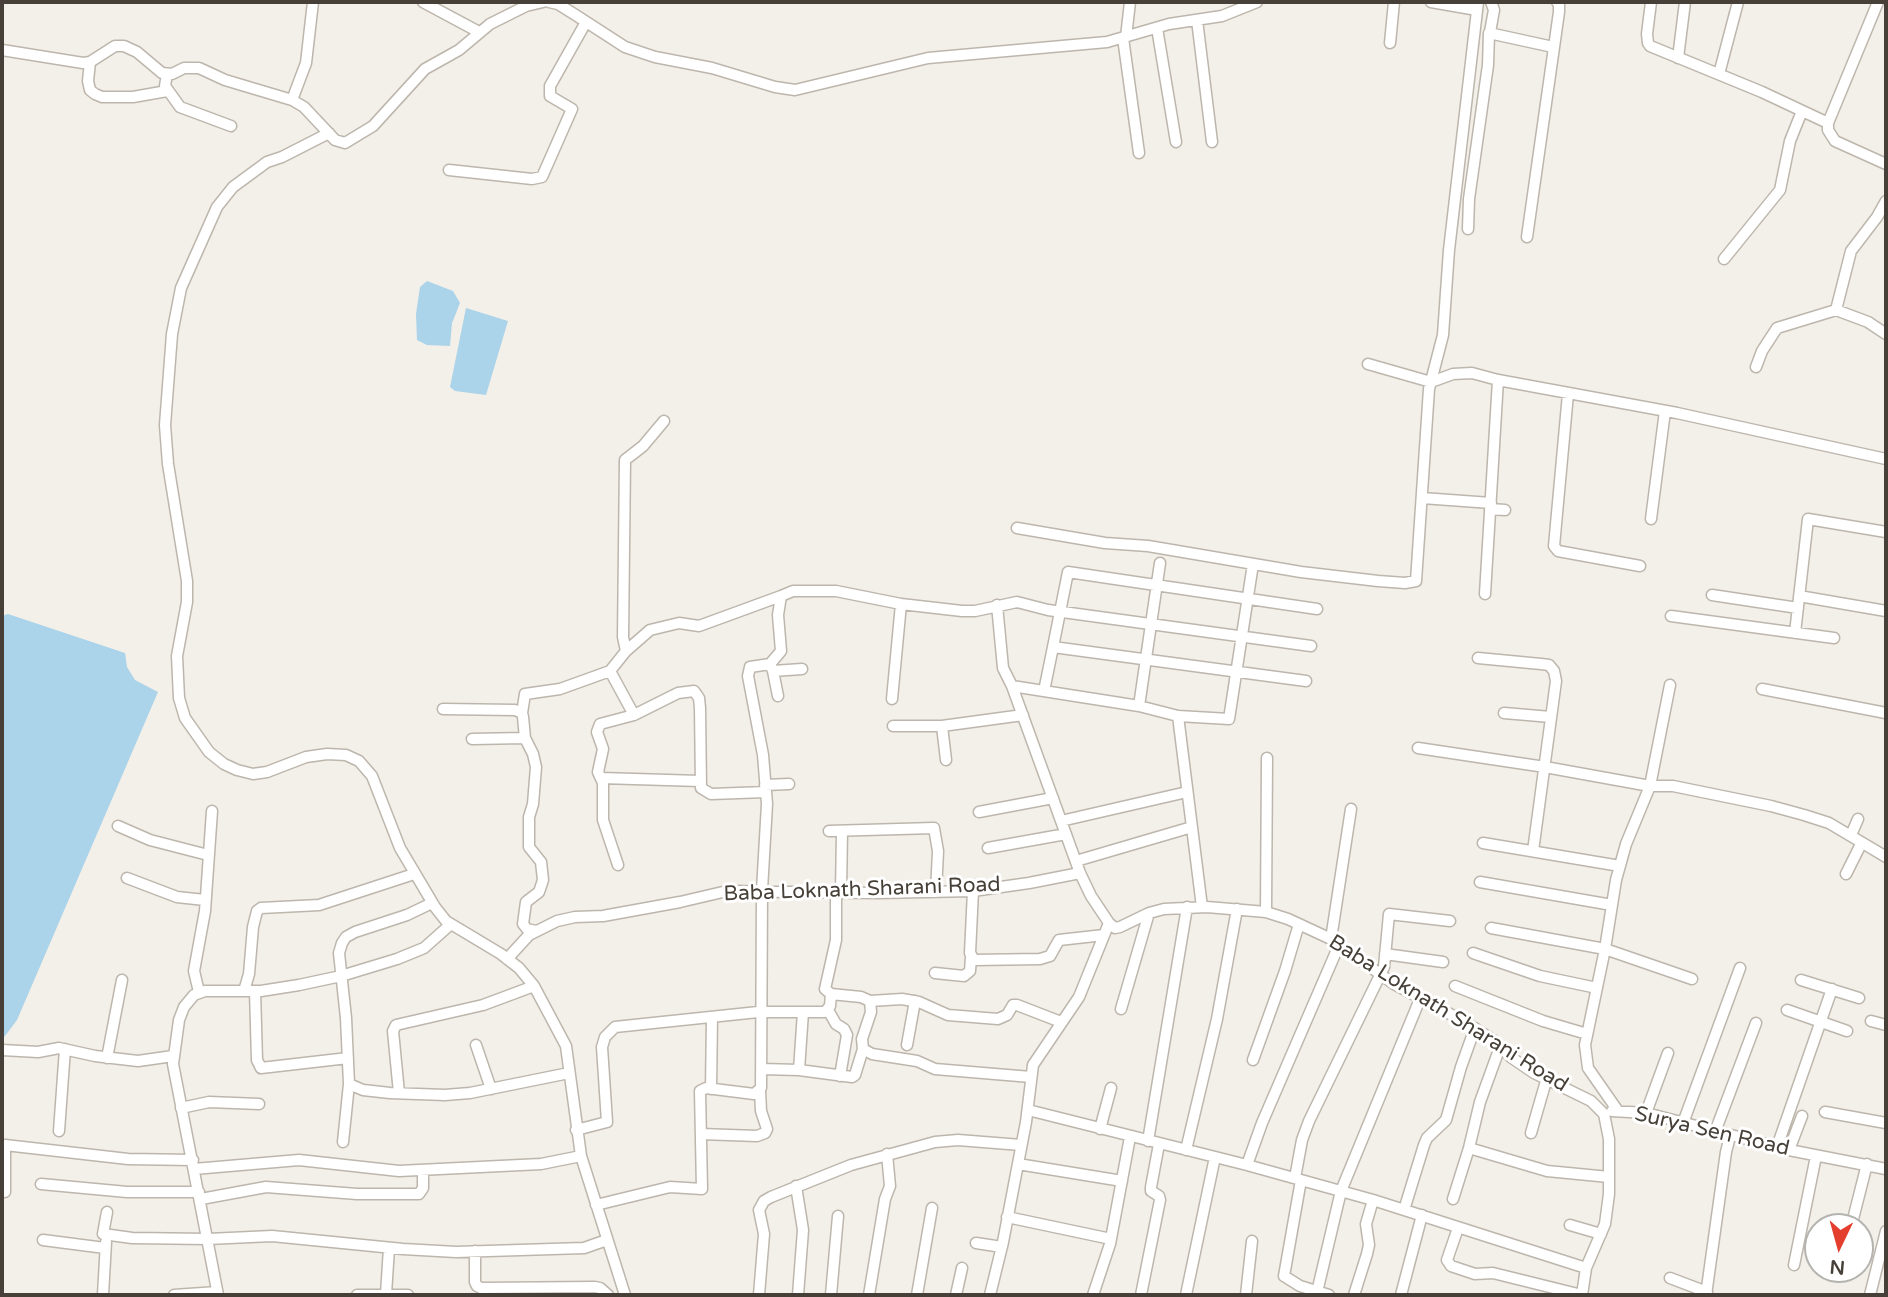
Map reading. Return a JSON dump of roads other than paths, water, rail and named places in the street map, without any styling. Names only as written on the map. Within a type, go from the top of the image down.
[{"type":"street","points":[[292,100],[306,63],[313,2]]},
{"type":"street","points":[[422,2],[479,32]]},
{"type":"street","points":[[2,50],[90,62],[115,46],[124,46],[131,48],[156,69],[167,74],[184,68],[199,68],[225,80],[292,100],[304,107],[340,142],[345,143],[358,137],[384,116],[425,69],[459,50],[479,32],[510,13],[543,2]]},
{"type":"street","points":[[549,2],[558,4],[625,47],[712,68],[786,90],[805,88],[928,58],[1107,42],[1125,34],[1169,24],[1222,16],[1257,2]]},
{"type":"street","points":[[1130,2],[1125,34],[1139,153]]},
{"type":"street","points":[[1390,43],[1394,2]]},
{"type":"street","points":[[1017,528],[1378,581],[1416,581],[1431,382],[1443,335],[1449,250],[1477,6],[1431,2]]},
{"type":"street","points":[[1468,229],[1494,10],[1491,2]]},
{"type":"street","points":[[1527,237],[1559,12],[1557,2]]},
{"type":"street","points":[[1651,2],[1647,43],[1828,122]]},
{"type":"street","points":[[1678,58],[1685,2]]},
{"type":"street","points":[[1719,74],[1738,2]]},
{"type":"street","points":[[1878,2],[1828,122],[1830,136],[1835,141],[1886,164]]},
{"type":"street","points":[[1197,20],[1212,142]]},
{"type":"street","points":[[449,170],[532,179],[542,177],[572,109],[550,96],[550,86],[586,22]]},
{"type":"street","points":[[1157,28],[1176,142]]},
{"type":"street","points":[[1490,32],[1553,47]]},
{"type":"street","points":[[90,62],[90,90],[102,97],[133,97],[167,90]]},
{"type":"street","points":[[167,74],[167,90],[184,110],[231,126]]},
{"type":"street","points":[[1724,259],[1780,190],[1790,141],[1802,111]]},
{"type":"street","points":[[329,133],[267,162],[233,187],[217,207],[181,288],[172,334],[165,425],[188,588],[177,656],[178,691],[182,709],[192,730],[217,759],[237,771],[260,774],[306,757],[327,754],[346,755],[359,761],[375,781],[396,838],[432,903],[446,921],[507,959],[534,986],[564,1040],[581,1129],[580,1156],[601,1204],[607,1240],[625,1295]]},
{"type":"street","points":[[1836,310],[1851,250],[1886,201]]},
{"type":"street","points":[[1756,367],[1762,351],[1777,328],[1836,310],[1868,322],[1886,334]]},
{"type":"street","points":[[1368,364],[1431,382],[1453,374],[1472,373],[1886,459]]},
{"type":"street","points":[[1485,594],[1498,380]]},
{"type":"street","points":[[1568,394],[1554,546],[1558,551],[1640,566]]},
{"type":"street","points":[[1651,519],[1664,411]]},
{"type":"street","points":[[626,651],[623,637],[625,460],[643,446],[664,421]]},
{"type":"street","points":[[1422,498],[1505,510]]},
{"type":"street","points":[[1795,516],[1886,532]]},
{"type":"street","points":[[1795,633],[1808,519]]},
{"type":"street","points":[[1139,706],[1160,563]]},
{"type":"street","points":[[1012,685],[1139,706],[1178,716],[1229,719],[1253,564]]},
{"type":"street","points":[[1044,691],[1068,572],[1317,609]]},
{"type":"street","points":[[536,931],[527,929],[523,924],[526,902],[539,892],[543,880],[541,862],[529,847],[529,817],[533,804],[536,767],[525,738],[522,713],[525,694],[560,689],[610,671],[626,651],[650,630],[679,623],[699,626],[793,591],[836,591],[901,604],[975,611],[1017,602],[1060,611],[1311,646]]},
{"type":"street","points":[[1712,594],[1886,611]]},
{"type":"street","points":[[778,696],[772,667],[781,651],[778,607],[781,596]]},
{"type":"street","points":[[891,699],[901,604]]},
{"type":"street","points":[[990,1295],[1002,1247],[1036,1060],[1079,997],[1109,923],[1080,873],[1012,685],[1003,668],[996,605]]},
{"type":"street","points":[[1671,617],[1834,638]]},
{"type":"street","points":[[1053,647],[1306,681]]},
{"type":"street","points":[[1478,658],[1549,665],[1554,671],[1556,681],[1533,851]]},
{"type":"street","points":[[701,1134],[757,1136],[765,1133],[760,1091],[766,788],[761,742],[748,676],[750,667],[802,669]]},
{"type":"street","points":[[610,671],[634,715]]},
{"type":"street","points":[[1618,1111],[1588,1068],[1585,1045],[1620,866],[1640,806],[1650,786],[1670,685]]},
{"type":"street","points":[[1762,689],[1886,713]]},
{"type":"street","points":[[618,865],[603,820],[604,793],[598,767],[603,749],[597,732],[598,726],[634,715],[678,692],[690,691],[697,694],[700,708],[701,788],[711,794],[789,784]]},
{"type":"street","points":[[443,709],[514,710],[522,713]]},
{"type":"street","points":[[1504,713],[1551,717]]},
{"type":"street","points":[[893,726],[942,726],[1023,715]]},
{"type":"street","points":[[1178,716],[1202,907]]},
{"type":"street","points":[[942,726],[946,760]]},
{"type":"street","points":[[472,739],[525,738]]},
{"type":"street","points":[[1418,748],[1545,766],[1650,786],[1673,786],[1771,806],[1829,823],[1886,857]]},
{"type":"street","points":[[1266,912],[1267,758]]},
{"type":"street","points":[[601,778],[700,781]]},
{"type":"street","points":[[1061,821],[1187,792]]},
{"type":"street","points":[[979,812],[1053,798]]},
{"type":"street","points":[[1247,1165],[1335,942],[1351,809]]},
{"type":"street","points":[[199,992],[194,971],[205,900],[212,811]]},
{"type":"street","points":[[1851,835],[1858,819]]},
{"type":"street","points":[[118,826],[150,840],[208,855]]},
{"type":"street","points":[[1076,861],[1192,827]]},
{"type":"street","points":[[829,831],[934,828],[938,850],[936,892]]},
{"type":"street","points":[[842,831],[836,940],[825,989],[831,994],[861,997],[870,1001],[915,1001],[948,1015],[998,1020],[1007,1015],[1013,1005],[1017,1005],[1061,1022]]},
{"type":"street","points":[[988,848],[1066,834]]},
{"type":"street","points":[[1483,842],[1620,866]]},
{"type":"street","points":[[1846,874],[1861,844]]},
{"type":"street","name":"Baba Loknath Sharani Road","points":[[507,959],[536,931],[575,917],[603,916],[727,891],[973,891],[1080,873]]},
{"type":"street","points":[[348,1058],[261,1068],[257,1060],[249,974],[257,911],[261,908],[319,905],[414,874]]},
{"type":"street","points":[[127,878],[177,897],[205,900]]},
{"type":"street","points":[[1480,883],[1612,905]]},
{"type":"street","points":[[935,973],[964,976],[970,971],[973,891]]},
{"type":"street","points":[[343,1142],[349,1084],[338,953],[346,937],[432,903]]},
{"type":"street","points":[[1141,1295],[1160,1200],[1159,1196],[1151,1191],[1154,1142],[1187,907]]},
{"type":"street","name":"Baba Loknath Sharani Road","points":[[1109,923],[1120,928],[1149,913],[1187,907],[1266,912],[1299,923],[1335,942],[1420,999],[1475,1028],[1546,1081],[1591,1101],[1601,1111]]},
{"type":"street","points":[[1186,1150],[1214,1032],[1237,909]]},
{"type":"street","points":[[1121,1009],[1149,913]]},
{"type":"street","points":[[1329,1295],[1299,1290],[1284,1276],[1305,1131],[1384,967],[1389,914],[1450,921]]},
{"type":"street","points":[[1253,1060],[1299,923]]},
{"type":"street","points":[[174,1295],[218,1294],[173,1056],[184,1007],[189,999],[199,992],[215,989],[250,991],[341,976],[414,953],[439,937],[451,924]]},
{"type":"street","points":[[1491,928],[1605,948],[1692,979]]},
{"type":"street","points":[[971,957],[979,961],[1040,959],[1050,956],[1059,940],[1104,935]]},
{"type":"street","points":[[1473,953],[1540,976],[1597,988]]},
{"type":"street","points":[[1385,954],[1443,962]]},
{"type":"street","points":[[1683,1123],[1740,968]]},
{"type":"street","points":[[107,1058],[122,980]]},
{"type":"street","points":[[1801,980],[1859,998]]},
{"type":"street","points":[[399,1093],[393,1031],[396,1025],[483,1005],[534,986]]},
{"type":"street","points":[[1455,986],[1543,1021],[1587,1034]]},
{"type":"street","points":[[1777,1147],[1832,989]]},
{"type":"street","points":[[831,994],[828,1010],[835,1024],[844,1029],[847,1035],[840,1076]]},
{"type":"street","points":[[1317,1292],[1341,1191],[1420,999]]},
{"type":"street","points":[[762,1069],[799,1070],[849,1078],[855,1075],[871,1012],[870,1001]]},
{"type":"street","points":[[907,1045],[915,1001]]},
{"type":"street","points":[[581,1129],[604,1124],[608,1118],[601,1056],[605,1037],[609,1031],[621,1025],[762,1012],[828,1010]]},
{"type":"street","points":[[1787,1010],[1847,1031]]},
{"type":"street","points":[[799,1070],[803,1012]]},
{"type":"street","points":[[711,1088],[712,1018]]},
{"type":"street","points":[[1871,1021],[1886,1025]]},
{"type":"street","points":[[1715,1132],[1756,1023]]},
{"type":"street","points":[[1404,1210],[1424,1144],[1446,1120],[1475,1028]]},
{"type":"street","points":[[476,1045],[491,1089]]},
{"type":"street","points":[[1453,1199],[1480,1102],[1500,1047]]},
{"type":"street","points":[[2,1050],[38,1052],[65,1049],[107,1058],[152,1060],[173,1056]]},
{"type":"street","points":[[59,1130],[65,1049]]},
{"type":"street","points":[[863,1049],[872,1054],[917,1061],[936,1069],[1031,1077]]},
{"type":"street","points":[[1646,1114],[1668,1052]]},
{"type":"street","points":[[349,1084],[363,1090],[445,1095],[491,1089],[569,1073]]},
{"type":"street","points":[[1531,1133],[1546,1081]]},
{"type":"street","points":[[601,1204],[670,1187],[702,1189],[701,1091],[703,1088],[711,1088],[754,1094],[760,1091]]},
{"type":"street","points":[[1100,1129],[1111,1088]]},
{"type":"street","points":[[181,1108],[209,1102],[259,1104]]},
{"type":"street","points":[[1028,1110],[1373,1200],[1586,1268]]},
{"type":"street","name":"Surya Sen Road","points":[[1582,1295],[1586,1268],[1605,1224],[1609,1139],[1601,1111],[1646,1114],[1789,1150],[1886,1169]]},
{"type":"street","points":[[1825,1112],[1886,1123]]},
{"type":"street","points":[[1789,1150],[1802,1116]]},
{"type":"street","points":[[1671,1278],[1707,1294],[1730,1136]]},
{"type":"street","points":[[1093,1295],[1111,1239],[1130,1137]]},
{"type":"street","points":[[759,1295],[764,1234],[761,1206],[771,1197],[887,1154],[947,1140],[1021,1145]]},
{"type":"street","points":[[5,1192],[5,1145],[194,1164],[299,1160],[399,1171],[541,1164],[580,1156]]},
{"type":"street","points":[[1469,1148],[1547,1171],[1609,1177]]},
{"type":"street","points":[[869,1295],[885,1199],[890,1186],[887,1154]]},
{"type":"street","points":[[1794,1265],[1816,1156]]},
{"type":"street","points":[[1186,1295],[1215,1157]]},
{"type":"street","points":[[1018,1164],[1122,1181]]},
{"type":"street","points":[[1855,1213],[1867,1164]]},
{"type":"street","points":[[41,1184],[200,1196],[266,1187],[358,1194],[419,1194],[424,1188],[423,1170]]},
{"type":"street","points":[[796,1186],[803,1230],[798,1295]]},
{"type":"street","points":[[1354,1295],[1369,1245],[1366,1224],[1373,1200]]},
{"type":"street","points":[[918,1295],[932,1208]]},
{"type":"street","points":[[103,1295],[106,1236],[103,1234],[107,1212]]},
{"type":"street","points":[[831,1295],[838,1216]]},
{"type":"street","points":[[1401,1295],[1422,1216]]},
{"type":"street","points":[[1007,1217],[1111,1239]]},
{"type":"street","points":[[1570,1225],[1601,1234]]},
{"type":"street","points":[[1458,1228],[1447,1260],[1451,1266],[1475,1274],[1493,1273],[1582,1295]]},
{"type":"street","points":[[1870,1295],[1886,1231]]},
{"type":"street","points":[[106,1236],[208,1239],[282,1237],[389,1248],[475,1251],[584,1248],[607,1240]]},
{"type":"street","points":[[43,1240],[105,1248]]},
{"type":"street","points":[[1246,1295],[1252,1241]]},
{"type":"street","points":[[976,1243],[1002,1247]]},
{"type":"street","points":[[386,1294],[389,1248]]},
{"type":"street","points":[[475,1251],[476,1290],[595,1287],[608,1295]]},
{"type":"street","points":[[956,1295],[961,1268]]},
{"type":"street","points":[[357,1295],[408,1295]]},
{"type":"water","points":[[427,281],[453,291],[460,303],[452,323],[450,346],[427,345],[417,340],[416,314],[420,287]]},
{"type":"water","points":[[466,308],[508,321],[486,395],[455,391],[450,387]]},
{"type":"water","points":[[8,614],[125,653],[127,667],[135,680],[158,692],[17,1020],[2,1037],[2,616]]}]
